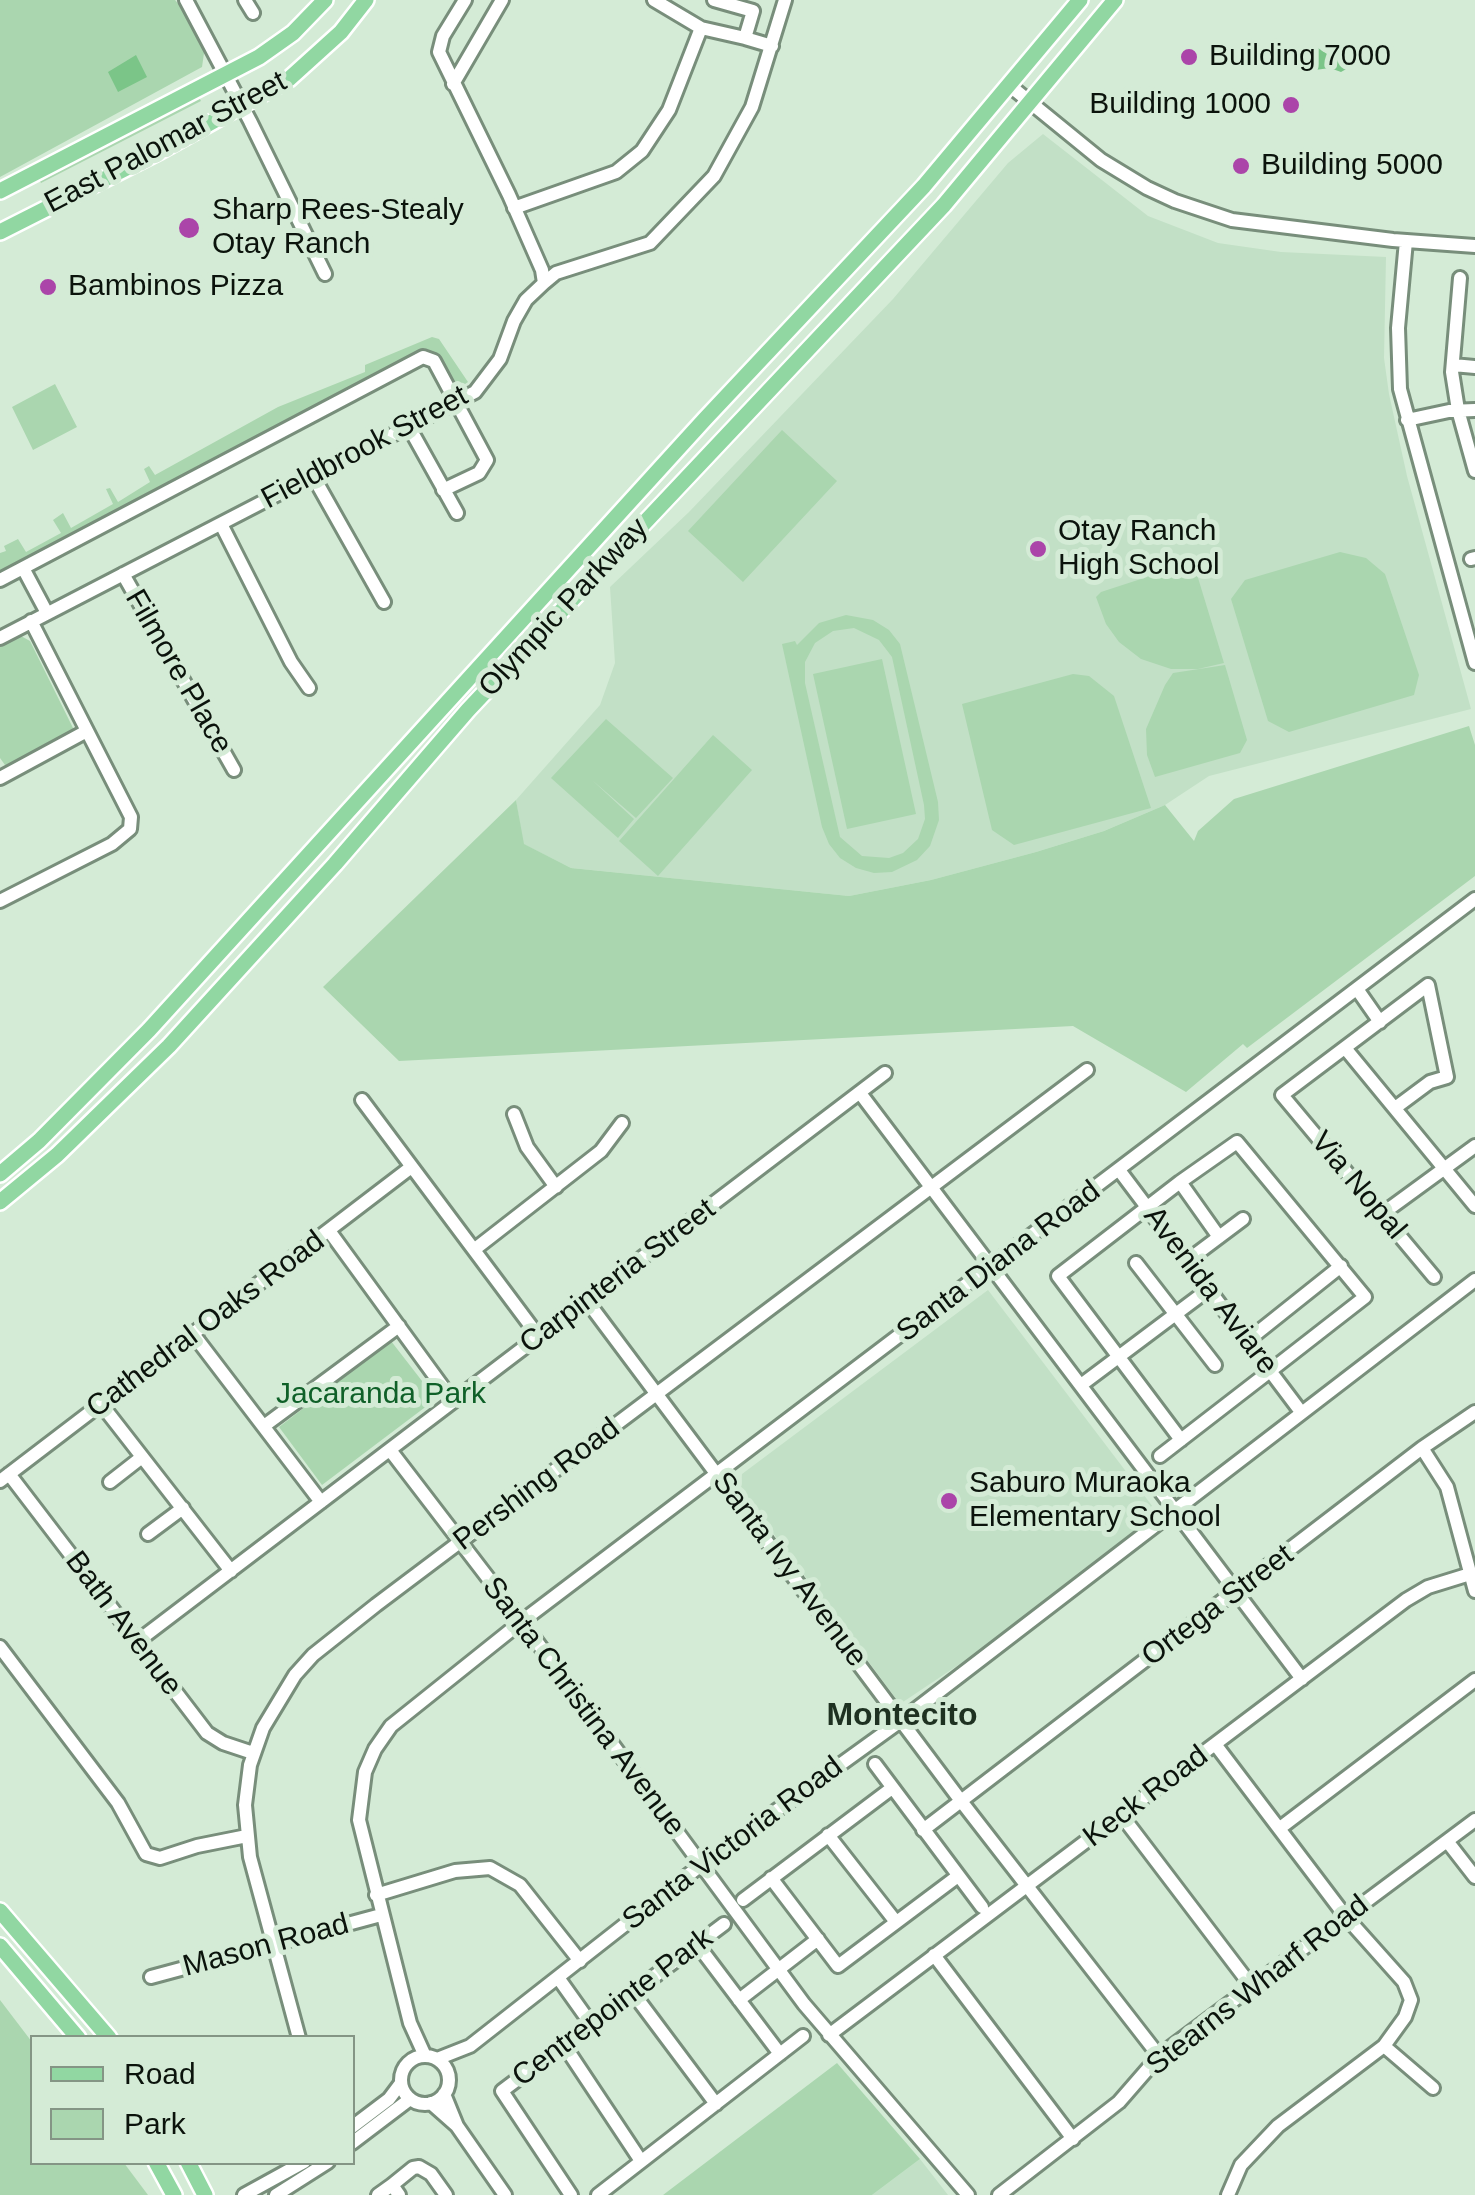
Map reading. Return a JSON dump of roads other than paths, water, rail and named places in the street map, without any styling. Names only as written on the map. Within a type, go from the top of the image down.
[{"type":"main road","name":"East Palomar Street","points":[[0,191],[226,76],[293,34],[326,0]]},
{"type":"main road","name":"East Palomar Street","points":[[0,232],[290,79],[341,32],[366,0]]},
{"type":"main road","name":"Olympic Parkway","points":[[0,1174],[39,1141],[149,1030],[924,186],[1080,0]]},
{"type":"main road","name":"Olympic Parkway","points":[[0,1202],[56,1156],[169,1046],[335,864],[468,710],[944,205],[1115,0]]},
{"type":"main road","points":[[617,516],[636,531]]},
{"type":"main road","points":[[0,1911],[106,2035]]},
{"type":"main road","points":[[0,1946],[75,2035]]},
{"type":"main road","points":[[158,2165],[174,2195]]},
{"type":"main road","points":[[190,2165],[205,2195]]},
{"type":"street","points":[[186,0],[325,274]]},
{"type":"street","points":[[245,0],[254,13]]},
{"type":"street","points":[[465,0],[442,36],[439,52],[514,208],[544,283]]},
{"type":"street","points":[[454,84],[502,0]]},
{"type":"street","points":[[654,0],[701,28],[772,46]]},
{"type":"street","points":[[714,0],[753,12],[745,38]]},
{"type":"street","name":"Fieldbrook Street","points":[[0,638],[476,392],[500,360],[526,300],[544,283],[556,273],[650,243],[714,176],[752,107],[785,0]]},
{"type":"street","points":[[514,208],[616,172],[642,152],[669,110],[701,28]]},
{"type":"street","points":[[1009,85],[1102,160],[1176,201],[1232,220],[1406,242],[1475,246]]},
{"type":"street","points":[[1406,242],[1397,365],[1407,420],[1475,664]]},
{"type":"street","points":[[1460,278],[1453,365],[1458,410],[1475,471]]},
{"type":"street","points":[[1458,303],[1475,304]]},
{"type":"street","points":[[0,580],[423,357],[434,362],[487,460],[479,473],[443,490]]},
{"type":"street","points":[[1453,365],[1475,367]]},
{"type":"street","points":[[1407,420],[1475,410]]},
{"type":"street","points":[[409,426],[456,513]]},
{"type":"street","points":[[313,476],[384,602]]},
{"type":"street","points":[[220,524],[291,662],[309,688]]},
{"type":"street","points":[[23,568],[47,614]]},
{"type":"street","name":"Filmore Place","points":[[123,574],[234,770]]},
{"type":"street","points":[[0,900],[112,844],[130,830],[130,818],[31,622]]},
{"type":"street","points":[[1,776],[85,732]]},
{"type":"street","name":"Santa Diana Road","points":[[410,2023],[359,1820],[361,1788],[375,1749],[391,1726],[411,1706],[521,1622],[1475,899]]},
{"type":"street","points":[[1394,1108],[1430,1082],[1447,1077],[1428,986],[1345,1048],[1394,1108],[1445,1169],[1475,1206]]},
{"type":"street","points":[[1356,989],[1380,1022]]},
{"type":"street","name":"Via Nopal","points":[[1345,1048],[1282,1095],[1434,1278]]},
{"type":"street","name":"Pershing Road","points":[[298,2035],[247,1836],[246,1781],[274,1704],[313,1655],[1087,1070]]},
{"type":"street","name":"Carpinteria Street","points":[[138,1640],[886,1072]]},
{"type":"street","points":[[860,1093],[1302,1679]]},
{"type":"street","points":[[362,1100],[539,1336]]},
{"type":"street","points":[[514,1114],[526,1147],[556,1187]]},
{"type":"street","points":[[475,1249],[601,1151],[622,1123]]},
{"type":"street","points":[[1160,1456],[1365,1297],[1237,1142],[1058,1276],[1180,1440]]},
{"type":"street","points":[[1382,1214],[1475,1146]]},
{"type":"street","name":"Cathedral Oaks Road","points":[[5,1477],[410,1168]]},
{"type":"street","name":"Avenida Aviare","points":[[1120,1170],[1301,1412]]},
{"type":"street","points":[[1180,1182],[1219,1237]]},
{"type":"street","points":[[1188,1261],[1242,1219]]},
{"type":"street","points":[[330,1232],[453,1401]]},
{"type":"street","points":[[1136,1263],[1215,1365]]},
{"type":"street","points":[[1247,1340],[1341,1266]]},
{"type":"street","name":"Santa Victoria Road","points":[[448,2072],[470,2046],[701,1865],[902,1720],[1475,1280]]},
{"type":"street","points":[[1080,1385],[1208,1289]]},
{"type":"street","name":"Santa Ivy Avenue","points":[[587,1301],[961,1801],[1159,2056]]},
{"type":"street","points":[[264,1426],[399,1326]]},
{"type":"street","points":[[194,1334],[322,1502]]},
{"type":"street","points":[[101,1404],[231,1570]]},
{"type":"street","name":"Ortega Street","points":[[923,1830],[1422,1448],[1475,1412]]},
{"type":"street","points":[[1422,1448],[1447,1487],[1475,1591]]},
{"type":"street","name":"Santa Christina Avenue","points":[[390,1450],[777,1969],[968,2195]]},
{"type":"street","points":[[110,1482],[142,1456]]},
{"type":"street","name":"Bath Avenue","points":[[5,1477],[208,1733],[222,1743],[253,1753]]},
{"type":"street","points":[[148,1534],[182,1508]]},
{"type":"street","name":"Keck Road","points":[[829,2034],[1418,1592],[1470,1574]]},
{"type":"street","points":[[0,1648],[118,1802],[146,1854],[160,1858],[247,1836]]},
{"type":"street","points":[[1280,1828],[1475,1680]]},
{"type":"street","points":[[1215,1744],[1346,1917],[1404,1982],[1410,1996],[1408,2010],[1384,2046],[1278,2126],[1241,2165],[1228,2195]]},
{"type":"street","points":[[875,1764],[982,1907]]},
{"type":"street","points":[[744,1900],[892,1788]]},
{"type":"street","points":[[1122,1816],[1252,1987]]},
{"type":"street","name":"Stearns Wharf Road","points":[[999,2195],[1119,2102],[1159,2056],[1475,1820]]},
{"type":"street","points":[[828,1835],[896,1922]]},
{"type":"street","points":[[1447,1841],[1475,1877]]},
{"type":"street","points":[[376,1895],[440,1874],[490,1868],[520,1885],[580,1961]]},
{"type":"street","points":[[772,1878],[838,1966],[958,1876]]},
{"type":"street","name":"Mason Road","points":[[151,1977],[381,1915]]},
{"type":"street","name":"Centrepointe Park","points":[[571,2195],[502,2092],[724,1924]]},
{"type":"street","points":[[739,2000],[818,1939]]},
{"type":"street","points":[[697,1944],[780,2054]]},
{"type":"street","points":[[934,1955],[1073,2139]]},
{"type":"street","points":[[559,1979],[591,2024]]},
{"type":"street","points":[[633,1993],[716,2104]]},
{"type":"street","points":[[410,2023],[431,2057],[448,2072],[449,2084],[444,2094],[432,2103]]},
{"type":"street","points":[[355,2125],[389,2099],[401,2084],[402,2071],[410,2060],[410,2023]]},
{"type":"street","points":[[598,2195],[803,2036]]},
{"type":"street","points":[[564,2044],[642,2161]]},
{"type":"street","name":"Santa Victoria Road","points":[[431,2057],[470,2046]]},
{"type":"street","points":[[1384,2046],[1433,2088]]},
{"type":"street","points":[[410,2060],[431,2057]]},
{"type":"street","points":[[401,2084],[410,2099]]},
{"type":"street","points":[[444,2094],[457,2126]]},
{"type":"street","points":[[355,2141],[410,2099],[432,2103],[457,2126],[506,2195]]},
{"type":"street","points":[[244,2195],[299,2165]]},
{"type":"street","points":[[276,2195],[323,2165]]},
{"type":"street","points":[[378,2195],[395,2190],[420,2166],[446,2195]]},
{"type":"place","name":"Building 7000","points":[[1189,57]]},
{"type":"place","name":"Building 1000","points":[[1291,105]]},
{"type":"place","name":"Building 5000","points":[[1241,166]]},
{"type":"place","name":"Sharp Rees-Stealy Otay Ranch","points":[[189,228]]},
{"type":"place","name":"Bambinos Pizza","points":[[48,287]]},
{"type":"place","name":"Otay Ranch High School","points":[[1038,549]]},
{"type":"place","name":"Saburo Muraoka Elementary School","points":[[949,1501]]},
{"type":"district","name":"Montecito","points":[[902,1716]]},
{"type":"park label","name":"Jacaranda Park","points":[[381,1395]]}]
